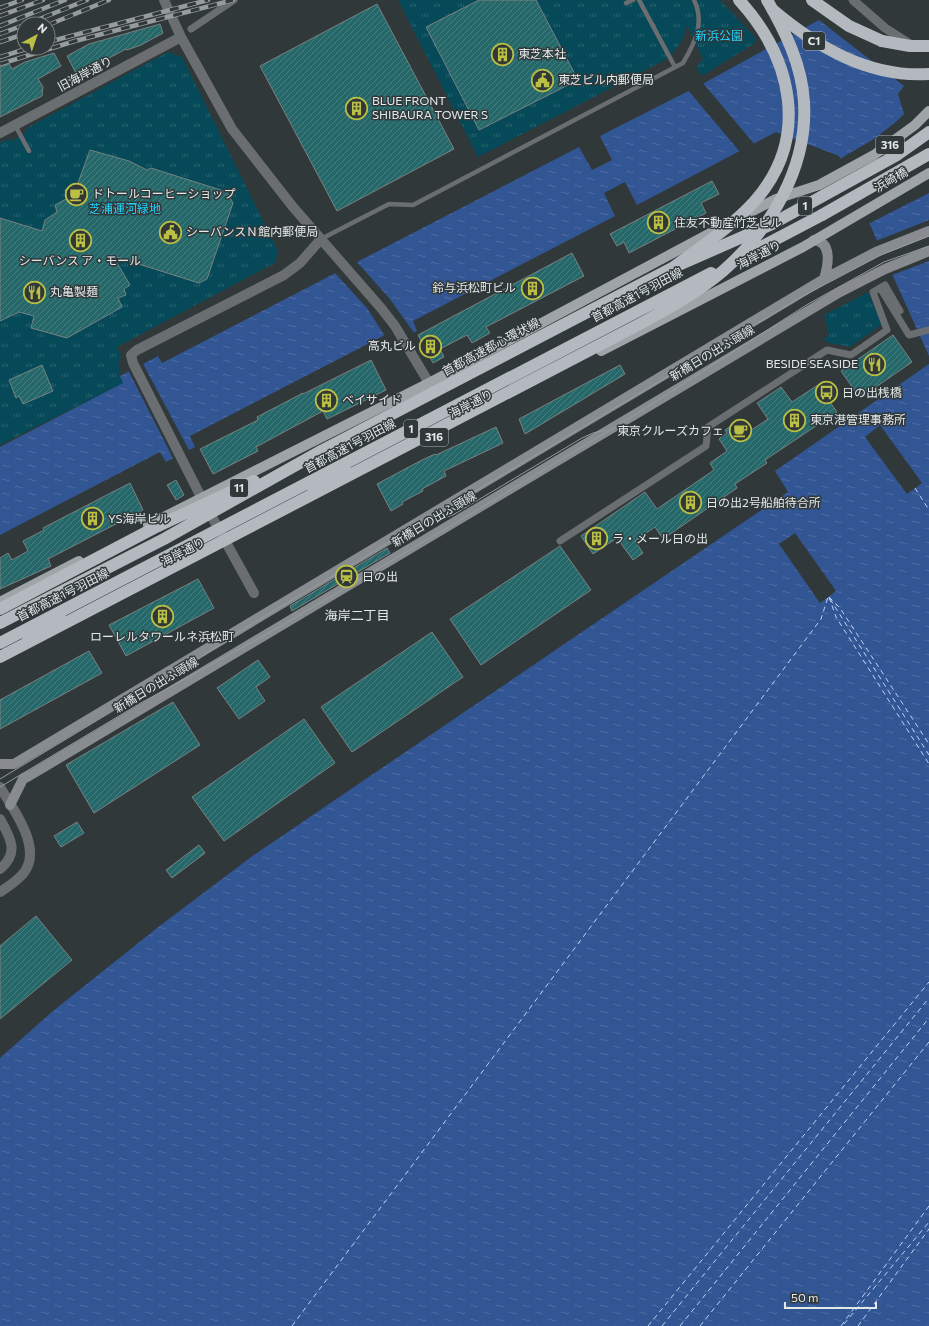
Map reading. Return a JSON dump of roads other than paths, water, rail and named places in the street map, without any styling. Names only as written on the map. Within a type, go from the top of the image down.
[{"type":"highway","name":"首都高速都心環状線","points":[[674,267],[734,221],[762,191],[774,172],[785,141],[789,114],[787,91],[775,51],[760,25],[739,0]]},
{"type":"highway","name":"C1","points":[[762,0],[807,37],[846,59],[874,68],[893,72],[929,74]]},
{"type":"highway","name":"首都高速1号羽田線","points":[[424,437],[636,326],[690,296],[723,271],[759,233],[777,206],[790,181],[801,146],[804,114],[802,88],[794,57],[784,29],[767,0]]},
{"type":"highway","name":"C1","points":[[812,0],[838,20],[872,37],[896,44],[929,48]]},
{"type":"highway","name":"首都高速都心環状線","points":[[321,451],[674,267],[772,224],[881,165],[929,132]]},
{"type":"highway","name":"首都高速1号羽田線","points":[[0,643],[822,215],[929,154]]},
{"type":"highway","points":[[256,511],[424,437]]},
{"type":"highway","points":[[0,656],[424,437]]},
{"type":"highway","name":"首都高速1号羽田線","points":[[0,623],[164,539],[321,451]]},
{"type":"highway","name":"11","points":[[0,609],[158,526],[321,451]]},
{"type":"highway","points":[[0,653],[128,577]]},
{"type":"main road","name":"316","points":[[0,602],[201,497],[428,383],[776,199],[819,185],[897,140],[929,111]]},
{"type":"main road","name":"浜崎橋","points":[[866,210],[929,173]]},
{"type":"main road","name":"海岸通り","points":[[0,661],[814,240],[866,210]]},
{"type":"main road","name":"新橋日の出ふ頭線","points":[[0,764],[14,764],[824,279],[876,252],[929,231]]},
{"type":"main road","points":[[814,240],[824,244],[827,251],[828,266],[824,279]]},
{"type":"main road","name":"新橋日の出ふ頭線","points":[[10,805],[23,779],[840,292],[885,269],[929,251]]},
{"type":"street","points":[[164,0],[181,37],[232,129],[254,159],[381,308],[403,340],[428,383]]},
{"type":"street","points":[[191,29],[234,0]]},
{"type":"street","points":[[853,0],[885,28],[903,41],[922,49],[929,48]]},
{"type":"street","name":"旧海岸通り","points":[[0,134],[181,37]]},
{"type":"street","points":[[254,593],[201,497],[135,367],[131,355],[137,350],[284,274],[300,262],[321,239]]},
{"type":"street","points":[[560,541],[706,446],[708,427],[827,350],[850,355],[888,330],[873,292],[885,285],[908,326]]},
{"type":"street","points":[[880,288],[909,335],[929,330]]},
{"type":"street","points":[[0,786],[28,839],[30,857],[23,874],[0,892]]},
{"type":"street","points":[[0,819],[8,834],[12,848],[9,862],[0,869]]},
{"type":"lane","points":[[626,3],[633,0]]},
{"type":"lane","points":[[639,0],[675,67]]},
{"type":"lane","points":[[321,239],[390,204],[413,206],[683,63],[696,38],[700,20],[698,7],[694,0]]},
{"type":"lane","points":[[15,126],[29,151]]},
{"type":"water","points":[[819,20],[904,86],[898,94],[906,120],[929,158],[929,356],[839,156],[776,132],[637,205],[625,182],[604,193],[615,216],[413,321],[417,331],[390,344],[385,335],[190,436],[195,447],[166,462],[160,452],[0,535],[0,447],[123,383],[120,376],[158,356],[162,363],[579,147],[592,170],[612,160],[600,136],[706,82]]},
{"type":"water","points":[[929,364],[929,1326],[0,1326],[0,1058],[53,1011],[157,928],[251,857],[788,492],[775,471]]},
{"type":"tram line","points":[[0,779],[189,665],[240,631],[803,296],[881,255],[929,236]]},
{"type":"tram line","points":[[0,787],[139,704],[274,630],[464,518],[630,418],[808,304],[884,262],[929,246]]},
{"type":"tram line","points":[[428,523],[453,515],[582,438],[593,433],[606,430]]},
{"type":"railway","points":[[0,8],[22,0]]},
{"type":"railway","points":[[0,16],[43,0]]},
{"type":"railway","points":[[0,26],[65,0]]},
{"type":"railway","points":[[47,16],[87,0]]},
{"type":"railway","points":[[56,22],[109,0]]},
{"type":"railway","points":[[56,40],[208,0]]},
{"type":"railway","points":[[0,64],[75,41],[233,0]]},
{"type":"railway","points":[[0,34],[16,28]]},
{"type":"railway","points":[[0,42],[16,37]]},
{"type":"railway","points":[[0,57],[16,52]]},
{"type":"place","name":"東芝本社","points":[[502,54]]},
{"type":"place","name":"東芝ビル内郵便局","points":[[543,80]]},
{"type":"place","name":"BLUE FRONT SHIBAURA TOWER S","points":[[357,108]]},
{"type":"place","name":"ドトールコーヒーショップ","points":[[77,194]]},
{"type":"place","name":"住友不動産竹芝ビル","points":[[658,223]]},
{"type":"place","name":"シーバンスＮ館内郵便局","points":[[170,232]]},
{"type":"place","name":"シーバンス ア・モール","points":[[80,240]]},
{"type":"place","name":"鈴与浜松町ビル","points":[[532,288]]},
{"type":"place","name":"丸亀製麺","points":[[35,292]]},
{"type":"place","name":"高丸ビル","points":[[431,346]]},
{"type":"place","name":"BESIDE SEASIDE","points":[[874,364]]},
{"type":"place","name":"日の出桟橋","points":[[827,393]]},
{"type":"place","name":"ベイサイド","points":[[327,400]]},
{"type":"place","name":"東京港管理事務所","points":[[795,420]]},
{"type":"place","name":"東京クルーズカフェ","points":[[740,431]]},
{"type":"place","name":"日の出2号船舶待合所","points":[[691,503]]},
{"type":"place","name":"YS海岸ビル","points":[[93,519]]},
{"type":"place","name":"ラ・メール日の出","points":[[597,539]]},
{"type":"place","name":"日の出","points":[[346,577]]},
{"type":"place","name":"ローレルタワールネ浜松町","points":[[162,616]]},
{"type":"district","name":"海岸二丁目","points":[[357,615]]},
{"type":"park label","name":"新浜公園","points":[[719,36]]},
{"type":"park label","name":"芝浦運河緑地","points":[[125,209]]}]
